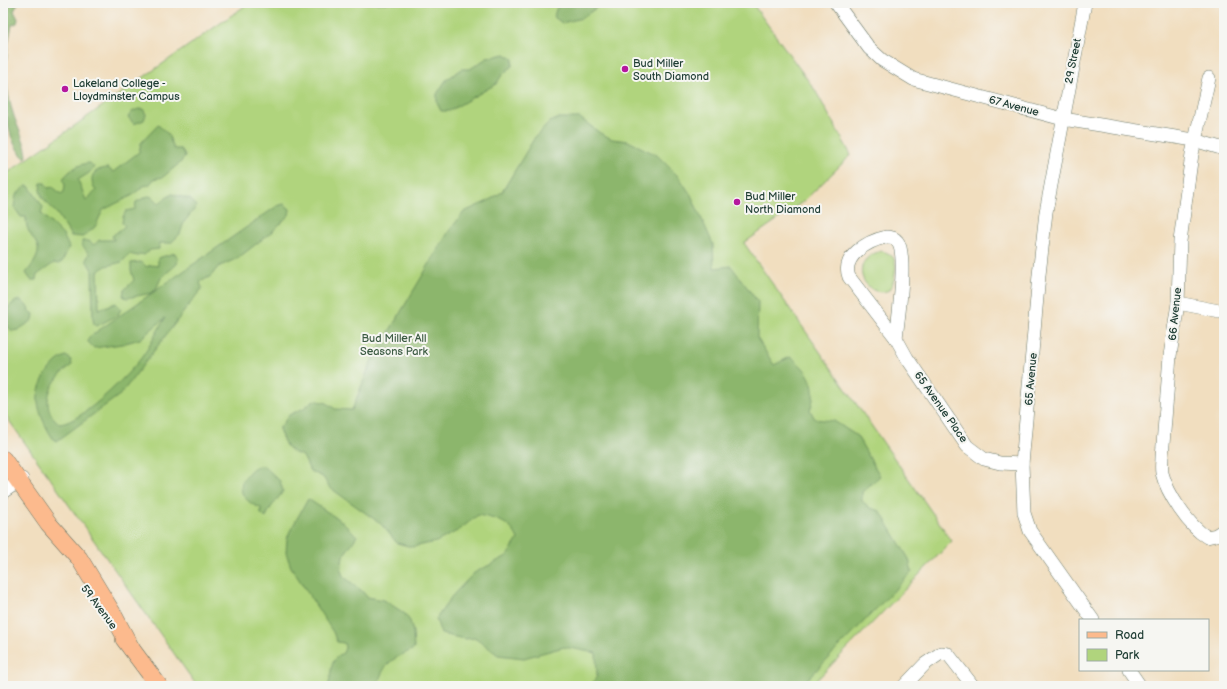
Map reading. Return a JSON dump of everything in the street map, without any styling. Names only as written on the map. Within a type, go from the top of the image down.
[{"type":"main road","name":"59 Avenue","points":[[3,459],[20,480],[74,561],[114,614],[132,648],[159,686]]},
{"type":"street","name":"67 Avenue","points":[[836,3],[869,48],[882,60],[913,79],[1063,119],[1194,140],[1224,149]]},
{"type":"street","name":"29 Street","points":[[1063,119],[1084,3]]},
{"type":"street","name":"66 Avenue","points":[[1209,78],[1194,140],[1180,241],[1178,304],[1170,356],[1162,472],[1170,491],[1188,520],[1198,532],[1207,537],[1216,535],[1224,530]]},
{"type":"street","name":"65 Avenue","points":[[1063,119],[1046,212],[1022,464],[1024,514],[1030,531],[1092,619]]},
{"type":"street","name":"65 Avenue Place","points":[[896,338],[903,259],[898,242],[894,238],[886,237],[872,241],[854,254],[847,263],[846,270],[849,277],[896,338],[907,358],[967,446],[984,459],[1000,463],[1022,464]]},
{"type":"street","points":[[1178,304],[1219,311]]},
{"type":"street","points":[[3,492],[20,480]]},
{"type":"street","points":[[904,686],[925,664],[941,653],[948,654],[973,686]]},
{"type":"street","points":[[1130,671],[1140,686]]},
{"type":"green space","points":[[4,3],[18,3],[14,11],[18,19],[17,23],[12,25],[8,47],[6,80],[10,102],[26,151],[27,156],[25,158],[17,149],[11,136],[7,119],[3,83],[3,35],[5,27],[3,17],[7,14]]},
{"type":"green space","name":"Bud Miller All Seasons Park","points":[[249,3],[752,3],[815,90],[851,155],[804,201],[744,243],[952,541],[811,686],[197,686],[3,412],[3,176]]},
{"type":"green space","points":[[561,3],[603,3],[582,18],[562,23],[554,17],[556,9]]},
{"type":"green space","points":[[505,54],[513,59],[512,66],[502,75],[496,84],[449,111],[441,111],[437,103],[437,94],[446,80],[462,69],[470,69],[487,58]]},
{"type":"green space","points":[[143,109],[146,114],[144,120],[134,124],[128,117],[133,111]]},
{"type":"green space","points":[[559,118],[580,118],[600,133],[612,139],[628,141],[657,155],[679,177],[691,195],[713,244],[714,268],[731,266],[758,302],[757,338],[774,365],[790,357],[802,367],[807,373],[813,387],[813,402],[810,410],[815,419],[834,421],[857,436],[880,476],[862,492],[862,501],[870,508],[880,511],[909,559],[912,572],[801,686],[591,686],[597,676],[596,653],[564,647],[524,658],[498,655],[476,638],[465,639],[441,634],[436,619],[452,596],[474,573],[507,556],[518,539],[511,528],[502,522],[478,515],[459,530],[436,542],[412,547],[397,543],[381,524],[329,487],[323,477],[310,471],[303,456],[293,452],[287,447],[283,439],[279,429],[289,415],[304,408],[314,400],[327,403],[335,409],[352,410],[371,362],[449,231],[464,212],[488,201],[502,192],[535,137],[550,122]]},
{"type":"green space","points":[[158,125],[168,134],[174,149],[181,149],[185,156],[181,162],[163,177],[154,179],[149,185],[143,186],[133,195],[103,210],[95,227],[83,237],[71,236],[58,215],[42,197],[40,190],[41,183],[45,183],[48,188],[53,187],[61,194],[64,192],[65,185],[63,179],[65,176],[78,166],[90,163],[94,167],[89,173],[78,180],[86,200],[96,191],[92,182],[95,172],[108,168],[113,172],[139,152],[141,143]]},
{"type":"green space","points":[[26,186],[29,186],[43,207],[41,213],[63,235],[69,247],[62,262],[58,264],[54,263],[37,275],[36,280],[31,280],[26,273],[38,254],[38,248],[27,226],[26,217],[21,217],[14,207],[16,195]]},
{"type":"green space","points":[[172,194],[190,199],[197,206],[184,222],[180,234],[171,243],[159,243],[159,249],[150,250],[144,255],[141,254],[138,256],[129,254],[122,262],[106,266],[98,271],[99,309],[116,303],[121,309],[118,315],[97,326],[94,324],[93,319],[92,270],[86,260],[89,254],[82,245],[82,241],[89,241],[94,245],[99,240],[114,240],[112,236],[125,226],[122,223],[126,211],[135,209],[136,202],[148,196],[153,197],[159,203]]},
{"type":"green space","points":[[284,204],[290,209],[289,215],[273,231],[238,258],[218,267],[211,276],[200,282],[202,288],[121,394],[57,441],[54,440],[42,417],[38,396],[42,382],[55,363],[66,356],[71,360],[72,365],[58,377],[53,385],[48,401],[49,409],[53,417],[60,424],[69,421],[92,407],[116,386],[142,357],[165,318],[140,339],[122,344],[94,348],[88,342],[89,337],[277,206]]},
{"type":"green space","points":[[881,251],[892,256],[896,266],[891,287],[889,290],[881,292],[873,290],[867,285],[861,271],[864,263],[870,256]]},
{"type":"green space","points":[[175,253],[178,259],[177,264],[161,278],[157,287],[152,293],[127,298],[123,296],[124,290],[134,280],[131,271],[131,263],[141,262],[147,267],[150,265],[158,266],[158,258]]},
{"type":"green space","points":[[21,300],[29,308],[28,310],[34,314],[33,320],[18,330],[12,331],[4,322],[3,311],[16,301]]},
{"type":"green space","points":[[258,466],[264,466],[280,481],[283,491],[271,507],[266,518],[261,514],[261,508],[246,499],[243,495],[241,486],[250,471]]},
{"type":"green space","points":[[308,499],[344,523],[357,536],[343,556],[341,570],[343,576],[362,591],[367,597],[384,600],[404,613],[410,621],[413,632],[414,649],[394,659],[386,666],[377,686],[328,686],[333,663],[338,656],[343,653],[345,648],[344,643],[337,642],[333,632],[291,567],[286,553],[287,539],[290,531]]},
{"type":"place","name":"Bud Miller South Diamond","points":[[625,69]]},
{"type":"place","name":"Lakeland College - Lloydminster Campus","points":[[65,89]]},
{"type":"place","name":"Bud Miller North Diamond","points":[[737,202]]}]
